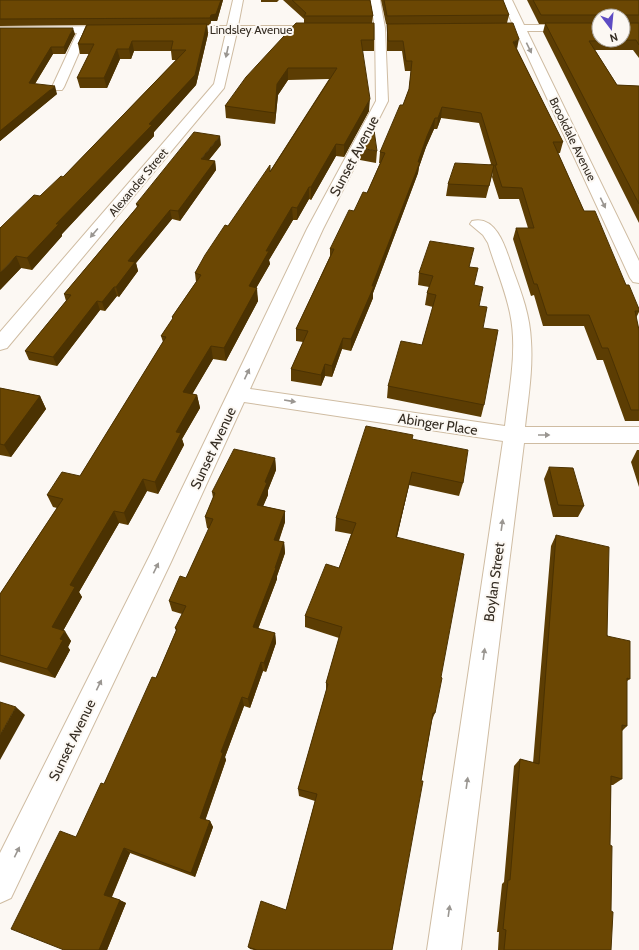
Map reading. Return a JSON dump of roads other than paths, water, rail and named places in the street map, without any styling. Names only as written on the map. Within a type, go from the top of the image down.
[{"type":"street","name":"Alexander Street","points":[[0,344],[220,85],[238,0]]},
{"type":"street","name":"Sunset Avenue","points":[[0,887],[160,562],[315,229],[382,101],[380,28],[375,0]]},
{"type":"street","name":"Brookdale Avenue","points":[[506,0],[639,278]]},
{"type":"street","name":"Lindsley Avenue","points":[[170,29],[333,28]]},
{"type":"street","points":[[473,28],[591,28]]},
{"type":"street","points":[[58,87],[84,29]]},
{"type":"street","points":[[0,30],[123,29]]},
{"type":"street","name":"Boylan Street","points":[[444,950],[514,435],[521,371],[519,313],[496,243],[486,228],[478,224]]},
{"type":"street","name":"Abinger Place","points":[[238,394],[514,435],[639,435]]}]
